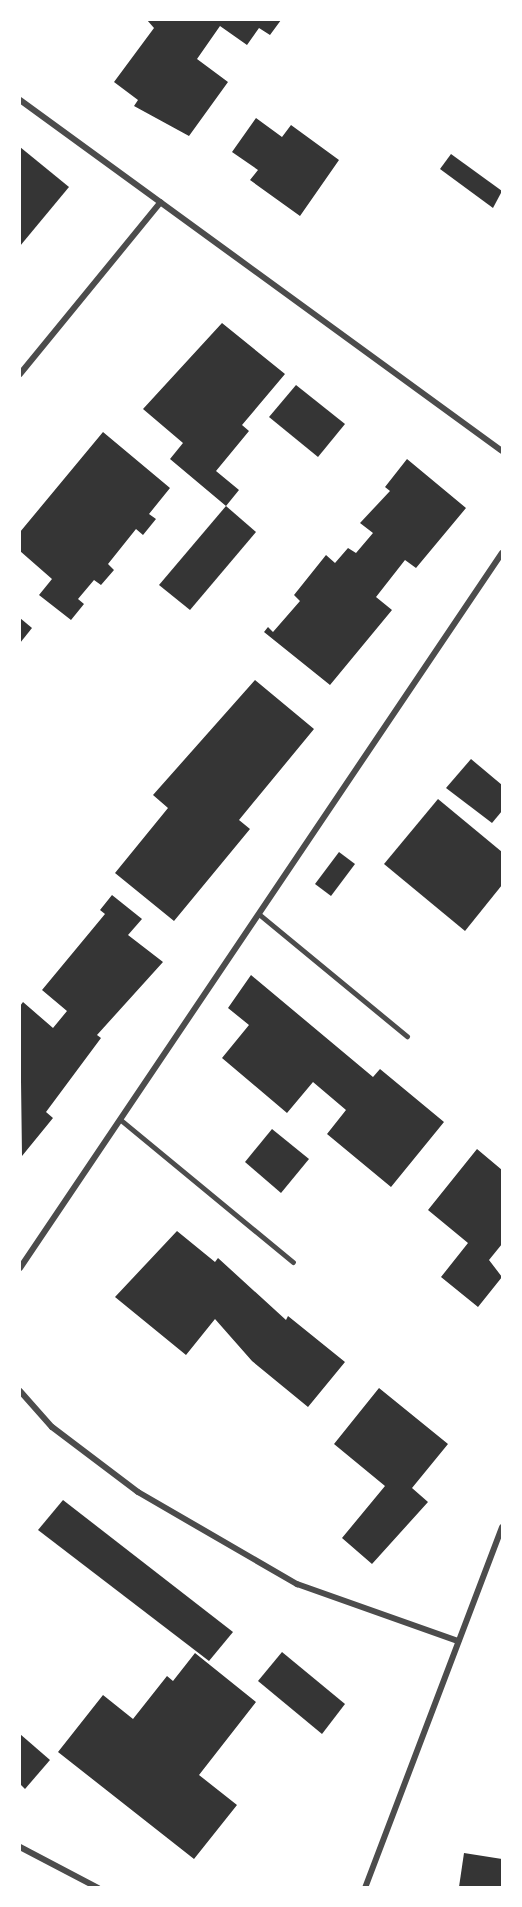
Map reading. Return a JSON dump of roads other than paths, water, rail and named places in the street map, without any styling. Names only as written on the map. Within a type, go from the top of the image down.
[{"type":"street","points":[[20,100],[502,451]]},
{"type":"street","points":[[20,374],[161,202]]},
{"type":"street","points":[[20,1268],[502,553]]},
{"type":"street","points":[[20,1391],[52,1426],[138,1491],[297,1584],[458,1641]]},
{"type":"street","points":[[364,1887],[502,1527]]},
{"type":"street","points":[[20,1847],[98,1887]]},
{"type":"lane","points":[[259,914],[407,1036]]},
{"type":"lane","points":[[121,1120],[293,1262]]}]
